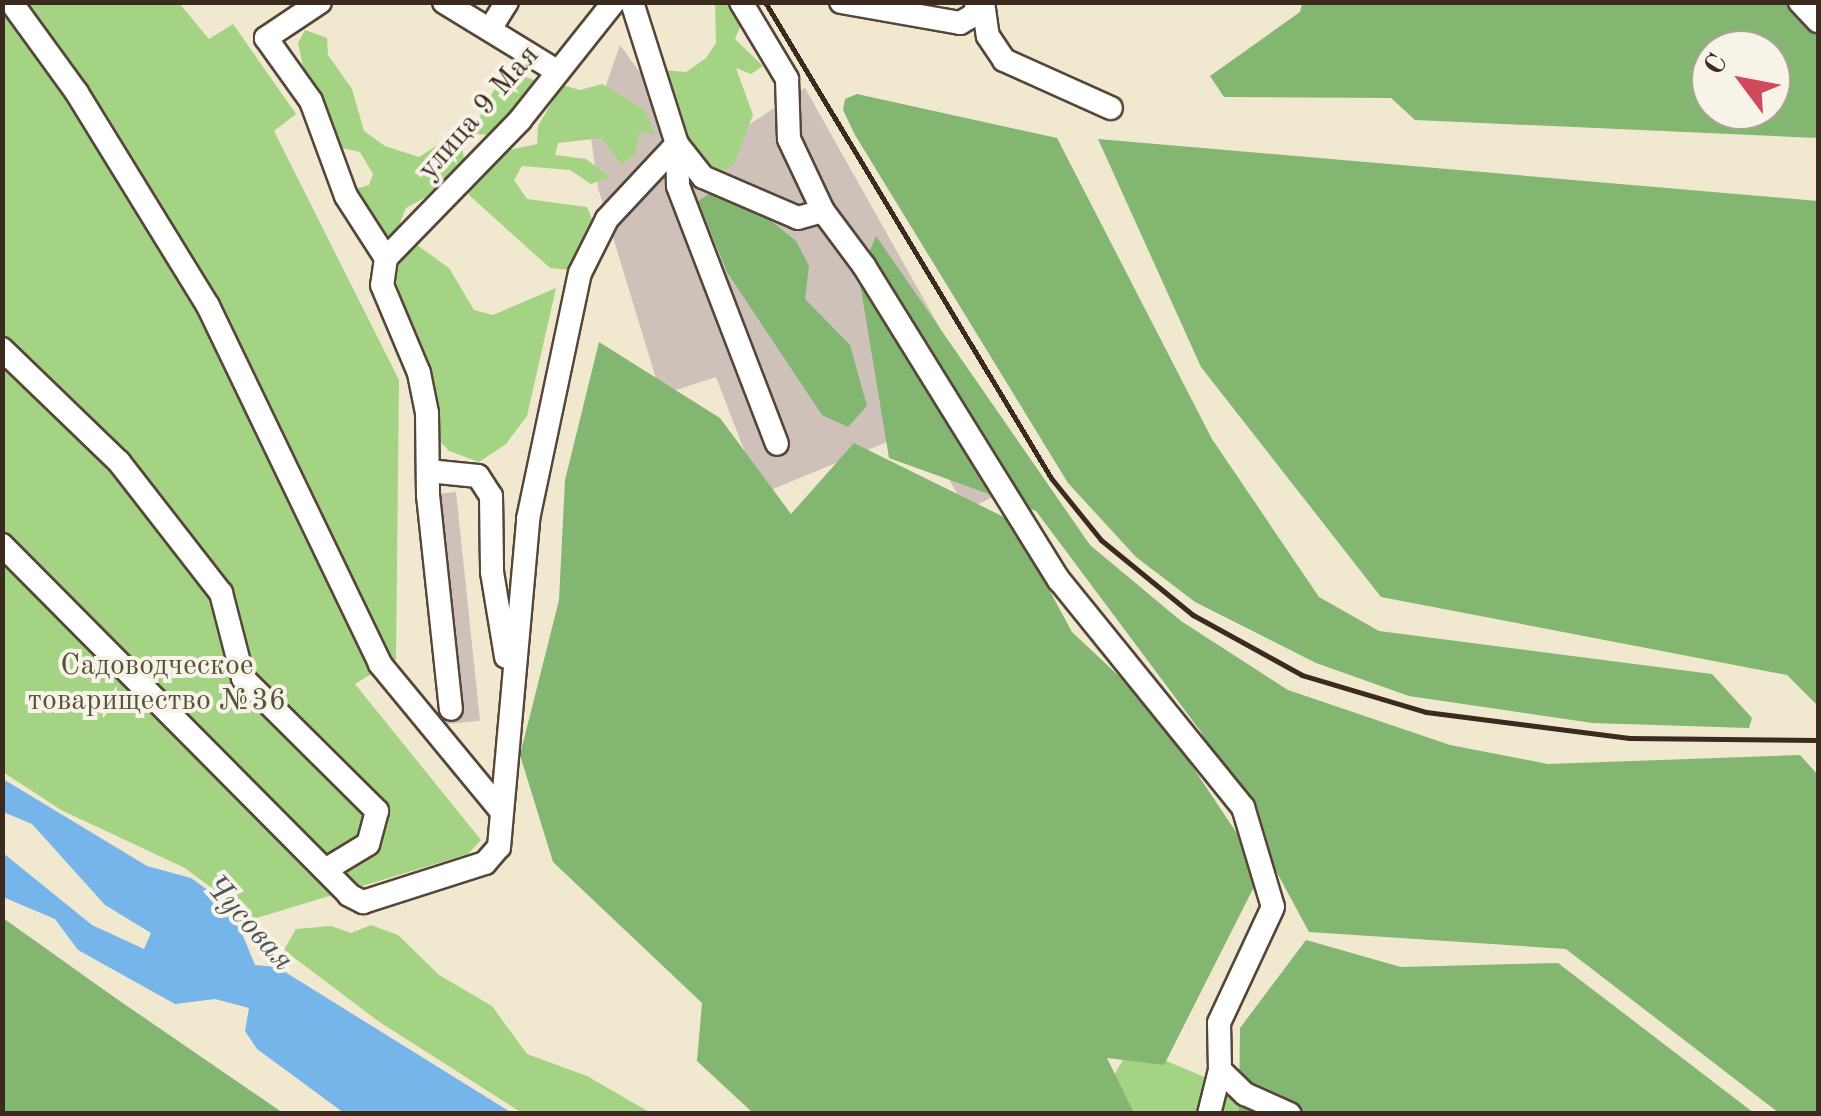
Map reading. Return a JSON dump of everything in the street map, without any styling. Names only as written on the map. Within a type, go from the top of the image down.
[{"type":"street","points":[[10,2],[78,93],[208,306],[380,664],[500,810]]},
{"type":"street","points":[[320,2],[266,38],[311,101],[346,196],[386,258],[382,285],[419,374],[427,414],[428,471],[450,709]]},
{"type":"street","points":[[444,2],[555,70]]},
{"type":"street","points":[[490,29],[507,2]]},
{"type":"street","name":"улица 9 Мая","points":[[386,258],[520,120],[555,70],[614,2]]},
{"type":"street","points":[[632,2],[677,144],[678,186],[777,444]]},
{"type":"street","points":[[741,2],[787,79],[789,138],[823,211],[864,266],[1058,580],[1243,807],[1273,907],[1219,1023],[1220,1070],[1209,1114]]},
{"type":"street","points":[[841,2],[960,23],[974,14],[980,2]]},
{"type":"street","points":[[980,2],[988,36],[1004,60],[1112,108]]},
{"type":"street","points":[[1800,2],[1818,20]]},
{"type":"street","points":[[677,144],[703,178],[798,218],[823,211]]},
{"type":"street","points":[[2,545],[349,894],[364,902],[485,863],[498,847],[510,674],[528,519],[580,273],[608,219],[677,144]]},
{"type":"street","points":[[2,349],[119,462],[221,593],[243,678],[377,811],[368,844],[324,870]]},
{"type":"street","points":[[428,471],[478,476],[491,496],[492,572],[510,674]]},
{"type":"street","points":[[1220,1070],[1245,1094],[1290,1114]]},
{"type":"shaded area","points":[[620,45],[701,156],[805,88],[1026,481],[966,510],[921,428],[761,494],[716,377],[661,395],[598,188],[590,131]]},
{"type":"shaded area","points":[[456,492],[480,721],[443,725],[419,496]]},
{"type":"green space","name":"Садоводческое товарищество №36","points":[[2,3],[179,3],[209,39],[233,24],[296,114],[274,131],[399,380],[396,659],[355,684],[481,840],[468,854],[253,919],[185,868],[61,810],[3,772]]},
{"type":"green space","points":[[715,3],[733,3],[740,27],[735,39],[763,66],[751,74],[736,68],[753,115],[734,164],[718,174],[681,142],[664,70],[686,72],[706,58],[716,43]]},
{"type":"green space","points":[[1302,3],[1793,3],[1818,28],[1818,138],[1415,120],[1391,98],[1224,97],[1210,76],[1300,12]]},
{"type":"green space","points":[[305,30],[327,38],[328,55],[352,89],[364,131],[385,146],[419,157],[452,136],[461,141],[464,159],[444,187],[406,208],[395,235],[379,235],[355,189],[369,185],[373,174],[360,152],[336,147],[303,67],[298,43]]},
{"type":"green space","points":[[516,73],[539,82],[529,100],[490,135],[475,134],[466,125],[478,120],[495,88]]},
{"type":"green space","points":[[602,84],[645,110],[655,135],[639,132],[635,155],[621,164],[602,138],[558,143],[555,155],[586,159],[610,177],[591,184],[570,170],[522,166],[514,180],[527,199],[587,207],[593,221],[570,270],[550,268],[469,195],[467,184],[483,178],[505,151],[537,144],[538,126],[562,85],[580,90]]},
{"type":"green space","points":[[857,94],[1057,138],[1212,439],[1319,597],[1379,631],[1712,674],[1752,718],[1749,728],[1593,723],[1409,696],[1316,663],[1195,602],[1136,557],[1068,483],[855,135],[843,110],[845,99]]},
{"type":"green space","points":[[1098,139],[1818,201],[1818,706],[1787,675],[1381,597],[1201,367]]},
{"type":"green space","points":[[709,194],[764,215],[796,241],[809,266],[805,299],[850,345],[867,406],[848,427],[822,415],[727,272],[698,201]]},
{"type":"green space","points":[[876,236],[1090,545],[1181,621],[1288,690],[1450,745],[1548,764],[1800,755],[1818,775],[1818,1113],[1779,1113],[1566,949],[1309,932],[1201,732],[1036,511],[889,458],[859,277]]},
{"type":"green space","points":[[410,240],[449,268],[474,310],[493,315],[556,288],[527,416],[506,444],[479,462],[449,451],[436,437],[429,365],[390,285],[393,264],[406,257]]},
{"type":"green space","points":[[599,342],[720,418],[791,514],[854,443],[1012,521],[1072,632],[1154,709],[1262,871],[1164,1065],[1107,1058],[1134,1113],[753,1113],[697,1061],[702,1003],[553,862],[520,755],[559,600],[565,480]]},
{"type":"green space","points":[[3,918],[114,997],[283,1113],[3,1113]]},
{"type":"green space","points":[[371,925],[398,935],[439,975],[492,1006],[527,1054],[587,1076],[651,1113],[522,1113],[378,1021],[284,950],[296,929],[331,926],[351,933]]},
{"type":"green space","points":[[1306,940],[1401,967],[1558,963],[1754,1113],[1239,1114],[1240,1028]]},
{"type":"green space","points":[[1131,1046],[1290,1113],[1128,1113],[1106,1089]]},
{"type":"water","points":[[3,779],[147,866],[191,878],[231,907],[255,965],[277,967],[512,1113],[344,1113],[257,1049],[245,1031],[249,1008],[215,999],[175,1004],[78,950],[55,919],[3,897],[3,853],[92,925],[144,949],[151,933],[105,905],[32,824],[3,812]]},
{"type":"railway","points":[[765,2],[1051,478],[1101,540],[1193,615],[1302,675],[1426,712],[1629,738],[1818,740]]},
{"type":"water label","name":"Чусовая","points":[[248,924]]}]
